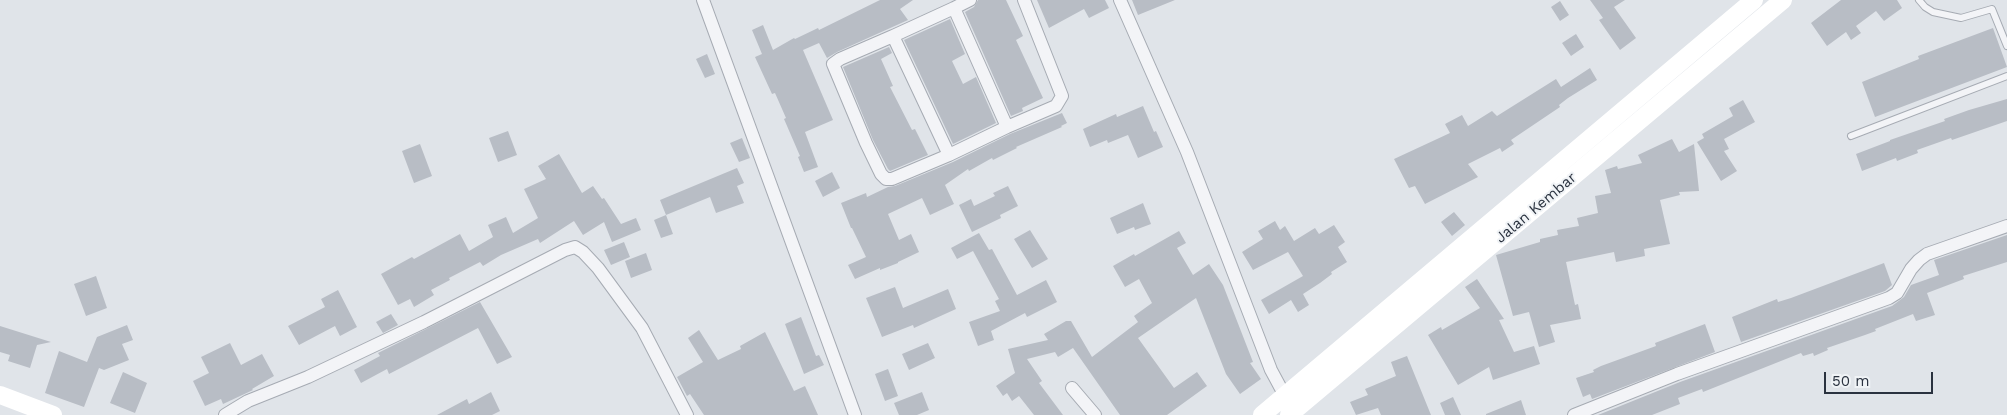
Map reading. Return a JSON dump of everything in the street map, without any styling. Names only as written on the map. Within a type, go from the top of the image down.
[{"type":"main road","name":"Jalan Kembar","points":[[1262,415],[1282,390],[1754,0]]},
{"type":"main road","name":"Jalan Kembar","points":[[1289,415],[1783,0]]},
{"type":"main road","points":[[0,395],[53,415]]},
{"type":"street","points":[[703,0],[856,415]]},
{"type":"street","points":[[970,0],[840,59],[833,64],[866,143],[881,174],[886,179],[892,179],[949,155],[1056,106],[1062,96],[1024,0]]},
{"type":"street","points":[[1120,0],[1187,152],[1271,370],[1282,390]]},
{"type":"street","points":[[954,8],[1008,128]]},
{"type":"street","points":[[893,36],[949,155]]},
{"type":"street","points":[[1574,415],[1677,374],[1888,298],[1897,293],[1911,269],[1927,254],[2007,226]]},
{"type":"street","points":[[225,415],[248,401],[308,377],[424,322],[565,250],[575,248],[583,252],[598,268],[642,328],[687,415]]},
{"type":"street","points":[[1072,388],[1095,415]]},
{"type":"lane","points":[[1919,0],[1933,12],[1961,18],[1992,9],[2007,46]]},
{"type":"lane","points":[[1851,136],[2007,76]]},
{"type":"building","points":[[880,0],[913,0],[900,9],[908,20],[827,58],[819,43],[803,50],[833,120],[805,132],[818,167],[804,172],[798,157],[800,156],[784,119],[786,118],[775,93],[772,94],[755,57],[762,54],[752,30],[763,25],[773,50],[794,38],[818,28],[819,30]]},
{"type":"building","points":[[978,0],[1006,0],[1023,36],[1016,40],[1043,98],[1022,108],[1023,111],[1011,116],[965,12],[974,7]]},
{"type":"building","points":[[1037,0],[1105,0],[1109,8],[1089,18],[1084,9],[1049,28]]},
{"type":"building","points":[[1132,0],[1175,0],[1138,15]]},
{"type":"building","points":[[1590,0],[1625,0],[1614,7],[1636,38],[1620,50],[1599,20],[1603,18]]},
{"type":"building","points":[[1841,0],[1897,0],[1902,8],[1884,21],[1876,11],[1856,26],[1861,33],[1851,40],[1846,32],[1827,46],[1811,23]]},
{"type":"building","points":[[1560,1],[1569,15],[1560,21],[1551,7]]},
{"type":"building","points":[[950,19],[965,54],[952,61],[963,84],[976,77],[996,123],[953,144],[904,40]]},
{"type":"building","points":[[1993,28],[2007,67],[1875,117],[1862,82],[1919,59],[1918,56]]},
{"type":"building","points":[[1576,34],[1584,47],[1571,56],[1562,43]]},
{"type":"building","points":[[889,47],[892,53],[881,59],[893,86],[890,87],[912,130],[915,129],[928,155],[890,171],[873,140],[843,67]]},
{"type":"building","points":[[707,54],[715,74],[705,78],[696,59]]},
{"type":"building","points":[[1590,68],[1597,80],[1568,98],[1559,105],[1560,107],[1511,140],[1514,144],[1502,152],[1500,148],[1468,164],[1478,177],[1425,204],[1415,186],[1409,188],[1394,159],[1450,133],[1445,124],[1462,115],[1468,126],[1492,111],[1497,116],[1556,79],[1561,87]]},
{"type":"building","points":[[2007,99],[2007,121],[1952,140],[1951,138],[1917,150],[1918,153],[1897,161],[1896,158],[1862,171],[1856,154],[1945,121],[1944,119]]},
{"type":"building","points":[[1743,100],[1755,122],[1724,139],[1729,149],[1724,151],[1737,171],[1721,181],[1697,142],[1704,138],[1702,134],[1733,116],[1729,108]]},
{"type":"building","points":[[1143,106],[1154,132],[1156,131],[1163,147],[1138,158],[1128,135],[1108,143],[1107,140],[1090,147],[1083,129],[1116,114],[1117,117]]},
{"type":"building","points":[[1062,113],[1067,123],[1062,127],[1016,147],[993,160],[992,158],[969,171],[968,169],[945,185],[954,204],[930,215],[922,198],[888,214],[899,240],[911,234],[919,252],[898,263],[880,270],[880,268],[855,279],[848,265],[866,257],[841,203],[866,193],[867,197],[888,187],[895,186],[953,162],[1010,134]]},
{"type":"building","points":[[508,131],[517,155],[498,162],[489,138]]},
{"type":"building","points":[[742,138],[750,158],[739,162],[730,143]]},
{"type":"building","points":[[1672,139],[1679,152],[1694,144],[1699,191],[1679,192],[1680,195],[1660,200],[1670,244],[1644,249],[1645,256],[1616,262],[1614,252],[1566,262],[1575,305],[1578,304],[1581,319],[1550,325],[1555,342],[1539,347],[1529,312],[1513,316],[1496,255],[1540,242],[1540,239],[1558,235],[1557,230],[1579,226],[1577,218],[1598,213],[1595,196],[1611,193],[1605,170],[1617,166],[1618,169],[1642,163],[1638,155]]},
{"type":"building","points":[[420,144],[432,176],[414,183],[402,151]]},
{"type":"building","points":[[559,154],[582,193],[593,186],[602,199],[604,198],[621,224],[636,218],[641,230],[612,242],[604,222],[583,235],[574,221],[540,243],[538,239],[501,255],[483,266],[480,262],[449,278],[450,280],[431,290],[434,295],[414,307],[410,299],[398,305],[381,274],[412,257],[414,259],[460,234],[469,251],[493,237],[488,225],[506,217],[513,233],[538,218],[524,189],[546,179],[538,166]]},
{"type":"building","points":[[737,168],[744,183],[737,186],[744,203],[716,213],[710,197],[666,215],[660,200]]},
{"type":"building","points":[[832,172],[840,188],[823,197],[815,181]]},
{"type":"building","points":[[1008,186],[1018,206],[1000,215],[1001,218],[972,232],[959,205],[971,199],[974,206],[995,196],[993,193]]},
{"type":"building","points":[[1143,203],[1151,224],[1135,230],[1134,227],[1117,234],[1110,218]]},
{"type":"building","points":[[1454,212],[1465,225],[1452,236],[1441,222]]},
{"type":"building","points":[[666,215],[673,234],[661,238],[654,220]]},
{"type":"building","points":[[1275,221],[1280,230],[1285,226],[1294,241],[1315,228],[1319,234],[1334,225],[1345,242],[1338,247],[1347,262],[1303,294],[1309,305],[1298,312],[1291,300],[1269,314],[1261,300],[1303,276],[1288,252],[1253,270],[1242,252],[1263,239],[1258,231]]},
{"type":"building","points":[[1030,230],[1048,259],[1032,268],[1014,239]]},
{"type":"building","points":[[1179,231],[1186,243],[1177,248],[1193,275],[1209,264],[1223,285],[1253,362],[1250,363],[1261,379],[1240,394],[1226,374],[1196,298],[1138,338],[1174,388],[1197,372],[1207,386],[1167,415],[1120,415],[1073,348],[1058,357],[1055,352],[1027,359],[1042,381],[1039,383],[1063,415],[1034,415],[1019,396],[1012,401],[1007,393],[1003,396],[996,386],[1015,373],[1008,349],[1048,340],[1044,334],[1066,321],[1071,321],[1092,357],[1138,322],[1134,316],[1152,303],[1139,279],[1125,287],[1113,266]]},
{"type":"building","points":[[979,233],[989,250],[992,249],[1017,295],[1046,280],[1057,302],[1027,317],[1025,313],[991,331],[994,340],[978,346],[969,322],[1000,311],[995,301],[999,299],[973,251],[957,259],[951,248]]},
{"type":"building","points":[[2007,235],[2007,262],[1963,276],[1964,279],[1927,293],[1935,315],[1916,321],[1913,314],[1875,329],[1876,331],[1827,348],[1828,350],[1814,356],[1813,353],[1803,356],[1801,353],[1703,392],[1702,389],[1678,398],[1680,404],[1652,415],[1598,415],[1680,382],[1892,306],[1904,297],[1911,285],[1939,275],[1934,260]]},
{"type":"building","points":[[624,242],[630,257],[611,265],[604,250]]},
{"type":"building","points":[[646,253],[652,270],[631,278],[625,261]]},
{"type":"building","points":[[1884,263],[1892,285],[1885,291],[1741,342],[1732,317],[1777,299],[1778,302],[1791,298]]},
{"type":"building","points":[[96,276],[107,308],[86,316],[74,284]]},
{"type":"building","points":[[1477,279],[1504,319],[1499,320],[1514,352],[1534,346],[1540,364],[1493,380],[1489,367],[1458,385],[1428,335],[1441,327],[1442,330],[1480,308],[1465,287]]},
{"type":"building","points":[[895,287],[903,308],[948,289],[956,309],[914,328],[913,325],[882,337],[866,298]]},
{"type":"building","points":[[338,290],[357,327],[340,336],[335,326],[299,345],[288,326],[325,307],[321,299]]},
{"type":"building","points":[[480,302],[512,357],[497,364],[478,328],[389,374],[387,369],[361,383],[354,370],[380,356],[378,353]]},
{"type":"building","points":[[391,314],[398,325],[383,333],[376,322]]},
{"type":"building","points":[[801,317],[816,356],[819,355],[824,365],[804,374],[785,324]]},
{"type":"building","points":[[1705,324],[1715,352],[1592,399],[1590,394],[1583,397],[1576,378],[1594,372],[1593,370],[1601,366],[1656,346],[1655,343]]},
{"type":"building","points":[[127,325],[133,340],[122,344],[129,360],[104,370],[99,368],[84,407],[45,393],[59,351],[87,362],[97,337]]},
{"type":"building","points":[[0,326],[51,342],[37,345],[30,368],[8,361],[10,355],[0,352]]},
{"type":"building","points":[[699,330],[718,360],[741,349],[740,346],[765,332],[794,391],[805,386],[818,415],[704,415],[690,394],[687,396],[677,377],[703,362],[688,338]]},
{"type":"building","points":[[230,343],[241,365],[262,354],[274,376],[253,390],[223,404],[221,399],[205,406],[193,381],[209,373],[201,357]]},
{"type":"building","points":[[928,343],[935,358],[909,370],[902,354]]},
{"type":"building","points":[[1407,356],[1431,415],[1381,415],[1378,408],[1356,415],[1350,402],[1368,395],[1365,389],[1396,376],[1391,362]]},
{"type":"building","points":[[888,369],[898,396],[885,401],[875,374]]},
{"type":"building","points":[[123,372],[147,383],[135,413],[110,403]]},
{"type":"building","points":[[491,392],[500,411],[492,415],[437,415],[467,399],[469,404]]},
{"type":"building","points":[[922,392],[929,410],[917,415],[899,415],[894,403]]},
{"type":"building","points":[[1453,397],[1461,415],[1445,415],[1440,403]]},
{"type":"building","points":[[1521,400],[1526,415],[1486,415],[1486,414]]}]
